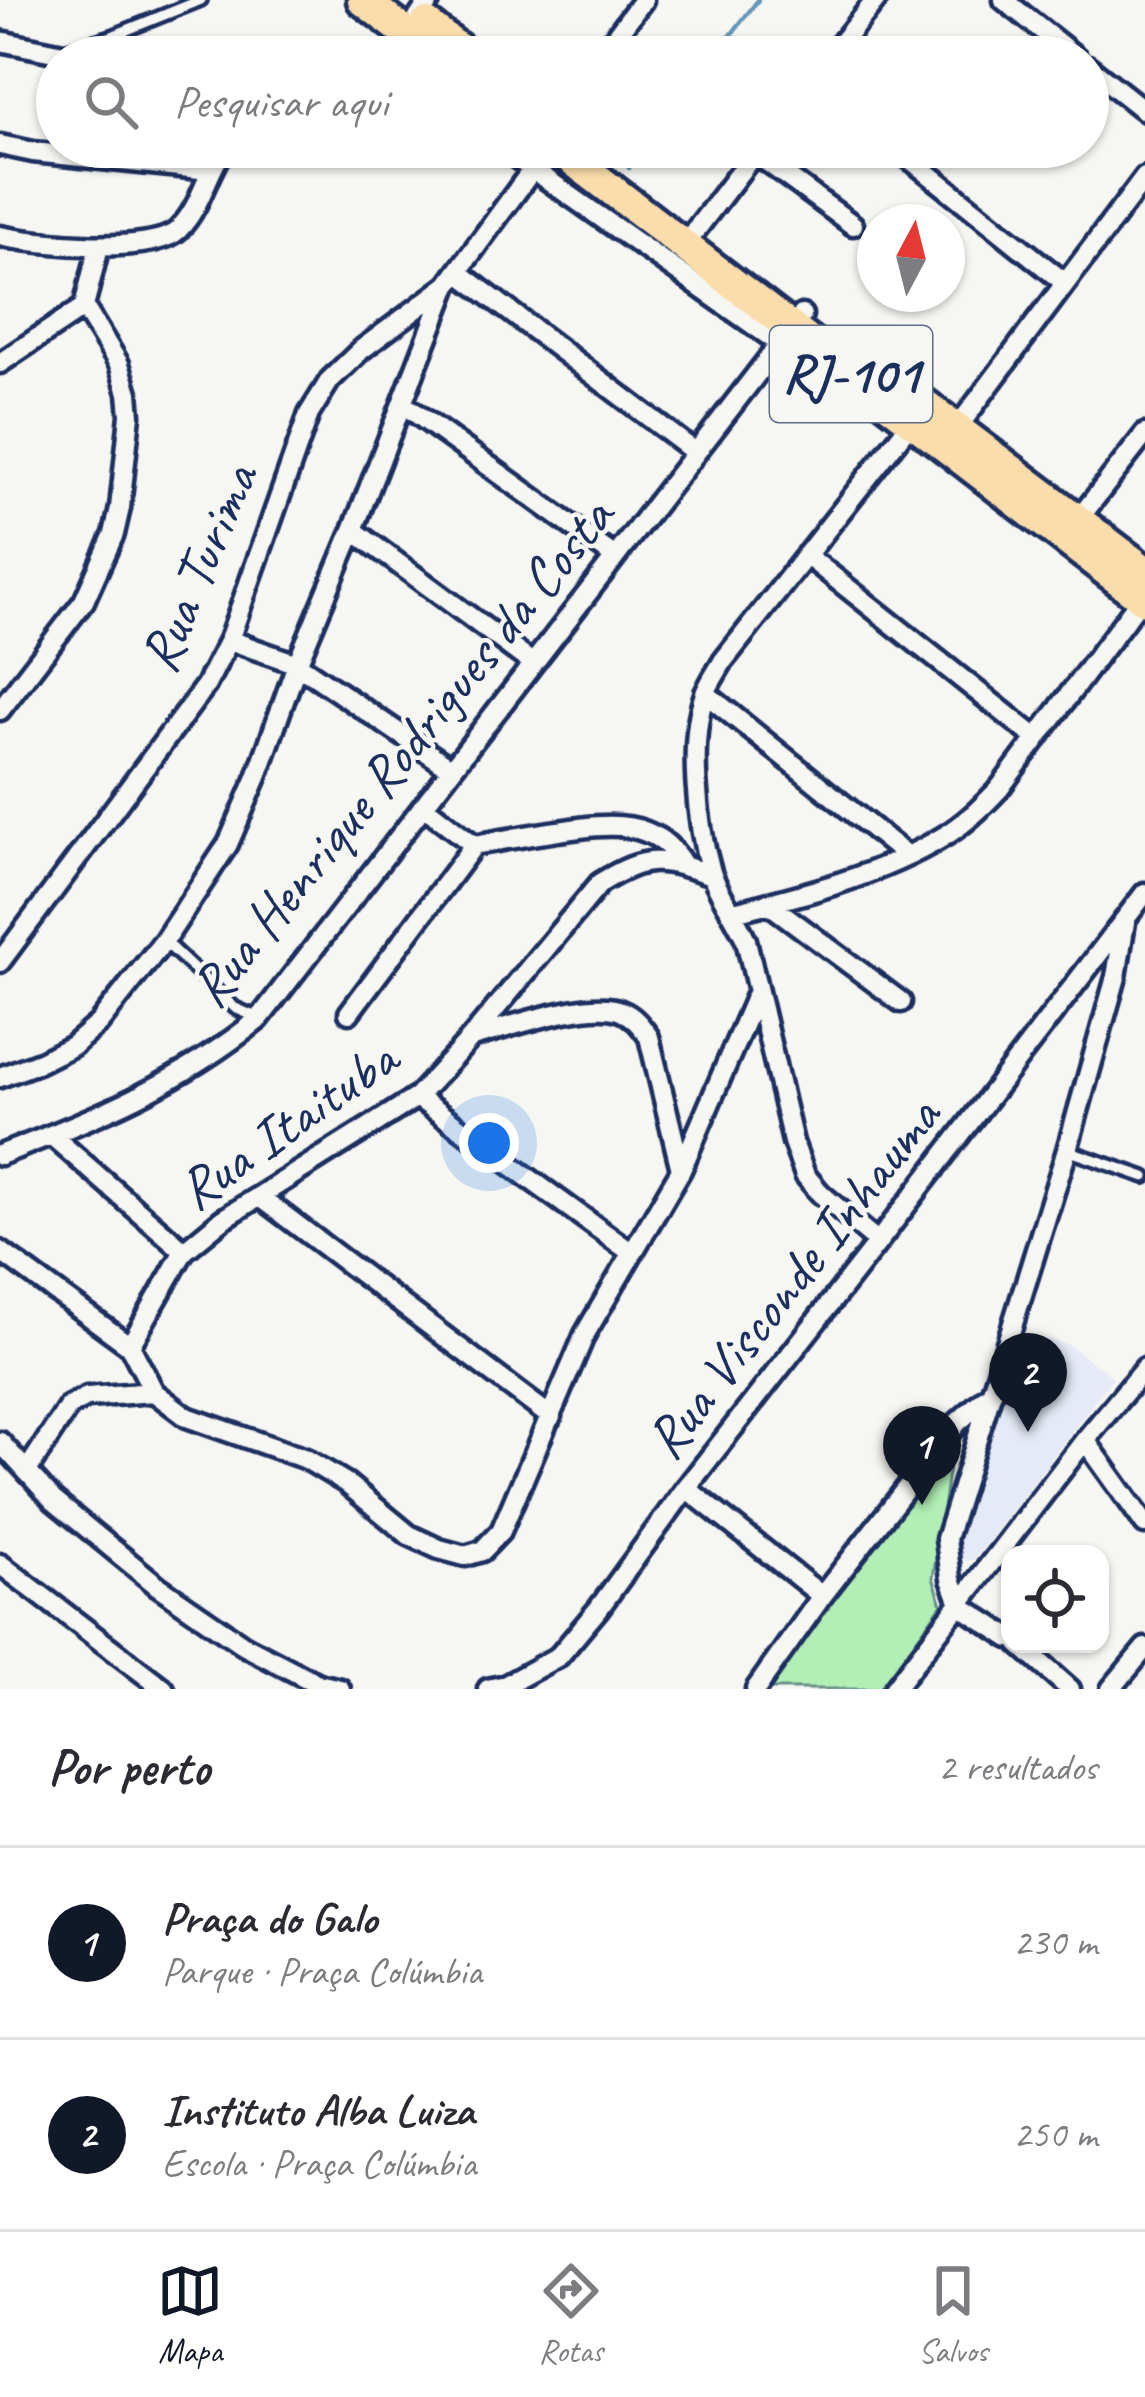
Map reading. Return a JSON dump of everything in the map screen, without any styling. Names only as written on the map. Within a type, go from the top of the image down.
[{"type":"main road","points":[[363,0],[410,36]]},
{"type":"main road","points":[[414,6],[446,36]]},
{"type":"main road","name":"RJ-101","points":[[583,168],[912,421],[1144,590]]},
{"type":"main road","name":"RJ-101","points":[[614,168],[694,231],[791,329],[957,428],[1077,521],[1144,590]]},
{"type":"street","points":[[616,36],[643,0]]},
{"type":"street","points":[[847,36],[876,0]]},
{"type":"street","points":[[1004,0],[1049,36]]},
{"type":"street","points":[[0,41],[36,49]]},
{"type":"street","points":[[1109,83],[1145,112]]},
{"type":"street","points":[[0,145],[36,152]]},
{"type":"street","points":[[0,236],[99,246],[174,235],[205,189],[210,170],[190,168]]},
{"type":"street","points":[[529,168],[791,329]]},
{"type":"street","points":[[694,231],[743,168]]},
{"type":"street","points":[[780,168],[853,225]]},
{"type":"street","points":[[921,168],[1065,283]]},
{"type":"street","points":[[0,1077],[72,1046],[99,1023],[164,941],[228,844],[453,278],[532,170]]},
{"type":"street","points":[[957,428],[1145,177]]},
{"type":"street","points":[[0,363],[84,307],[99,246]]},
{"type":"street","points":[[453,278],[695,452]]},
{"type":"street","name":"Rua Turima","points":[[0,962],[206,685],[229,640],[309,415],[330,380],[453,278]]},
{"type":"street","points":[[0,710],[84,601],[114,534],[120,508],[128,393],[119,364],[84,307]]},
{"type":"street","name":"Rua Henrique Rodrigues da Costa","points":[[0,1155],[174,1079],[260,1019],[791,329]]},
{"type":"street","points":[[403,404],[616,557]]},
{"type":"street","points":[[878,1242],[820,1193],[805,1174],[793,1142],[746,940],[712,875],[695,760],[705,693],[723,661],[912,421]]},
{"type":"street","points":[[1077,521],[1145,434]]},
{"type":"street","points":[[353,530],[532,663]]},
{"type":"street","points":[[806,555],[1036,738]]},
{"type":"street","points":[[734,912],[907,856],[971,818],[999,789],[1144,590]]},
{"type":"street","points":[[229,640],[297,664],[452,769]]},
{"type":"street","points":[[705,693],[907,856]]},
{"type":"street","points":[[424,807],[474,844]]},
{"type":"street","points":[[350,1012],[474,844],[620,825],[664,840],[684,866]]},
{"type":"street","name":"Rua Itaituba","points":[[130,1346],[184,1251],[223,1219],[417,1097],[600,883],[628,866],[652,859],[712,875]]},
{"type":"street","name":"Rua Visconde Inhauma","points":[[488,1689],[506,1685],[559,1656],[1145,893]]},
{"type":"street","points":[[768,903],[901,1002]]},
{"type":"street","points":[[1001,1631],[961,1606],[951,1580],[946,1539],[1067,1150],[1116,977],[1126,917]]},
{"type":"street","points":[[0,1251],[130,1346],[154,1392],[187,1417],[306,1459],[346,1483],[410,1535],[465,1556],[482,1550],[501,1532],[566,1374],[681,1170],[757,993]]},
{"type":"street","points":[[472,1037],[583,1008],[622,1011],[649,1036],[681,1170]]},
{"type":"street","points":[[417,1097],[632,1253]]},
{"type":"street","points":[[51,1136],[184,1251]]},
{"type":"street","points":[[261,1198],[551,1417]]},
{"type":"street","points":[[895,1689],[1145,1368]]},
{"type":"street","points":[[756,1689],[958,1422],[993,1390]]},
{"type":"street","points":[[27,1471],[69,1406],[87,1397],[154,1392]]},
{"type":"street","points":[[1085,1440],[1145,1524]]},
{"type":"street","points":[[0,1442],[53,1499],[158,1586],[245,1646],[319,1684],[340,1689]]},
{"type":"street","points":[[686,1488],[822,1596]]},
{"type":"street","points":[[0,1564],[164,1689]]},
{"type":"street","points":[[1111,1689],[1145,1648]]},
{"type":"street","points":[[1029,1653],[1070,1689]]},
{"type":"lane","points":[[112,36],[202,0]]},
{"type":"lane","points":[[164,941],[235,1008],[260,1019]]},
{"type":"lane","points":[[1067,1150],[1145,1177]]},
{"type":"shaded area","points":[[1019,1332],[1068,1345],[1113,1377],[983,1549],[973,1560],[957,1559],[948,1543]]},
{"type":"green space","points":[[954,1431],[933,1578],[942,1604],[880,1689],[767,1689],[813,1622]]},
{"type":"waterway","points":[[730,36],[758,0]]},
{"type":"place","name":"Instituto Alba Luiza","points":[[1028,1432]]},
{"type":"place","name":"Praça do Galo","points":[[922,1505]]}]
